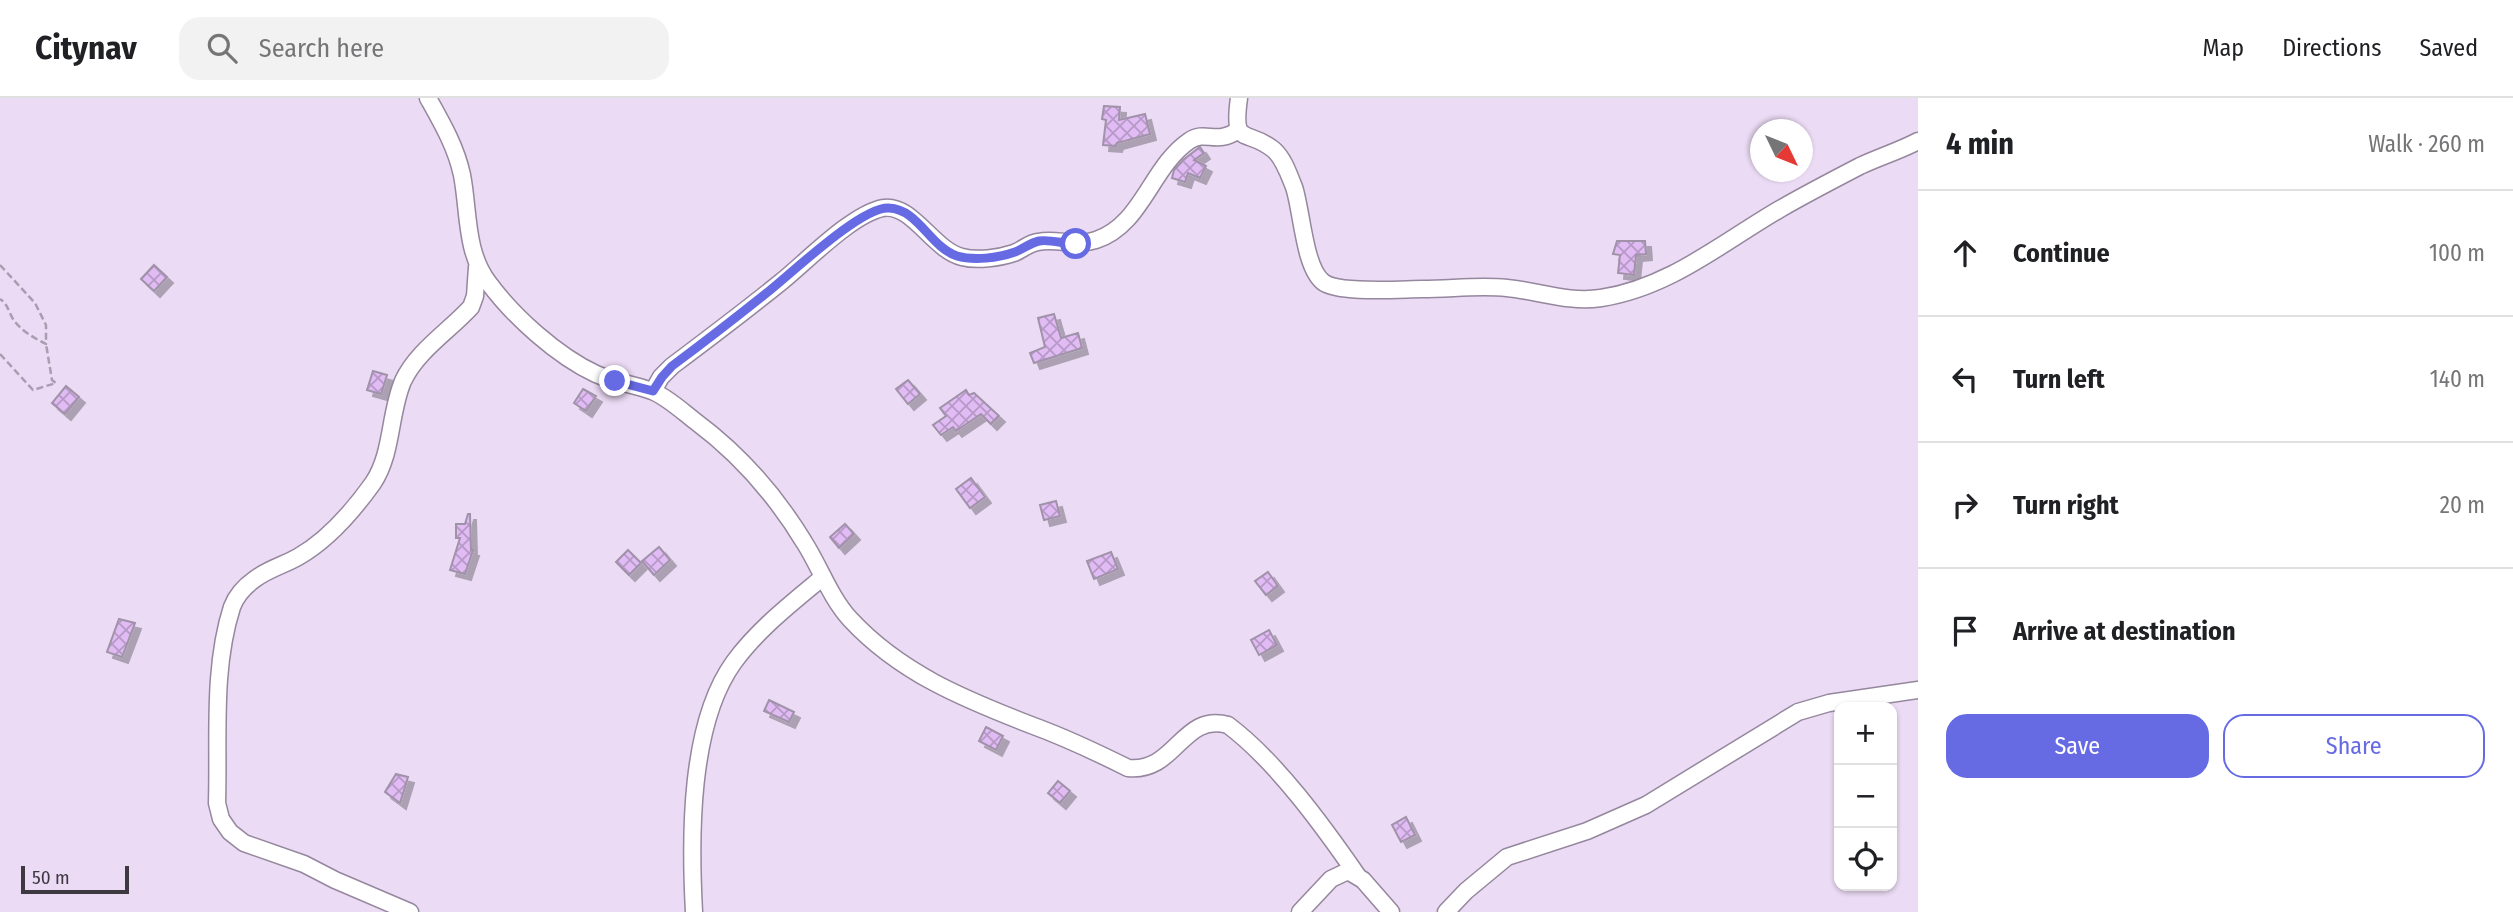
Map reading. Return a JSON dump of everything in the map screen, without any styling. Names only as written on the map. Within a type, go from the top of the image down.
[{"type":"street","points":[[410,912],[304,864],[244,843],[230,832],[221,819],[218,803],[222,656],[233,606],[241,591],[256,578],[317,545],[339,525],[375,480],[388,444],[402,382],[420,356],[471,307],[475,296],[477,267],[461,175],[449,135],[428,98]]},
{"type":"street","points":[[1238,130],[1239,98]]},
{"type":"street","points":[[653,391],[672,366],[764,296],[838,234],[872,212],[884,208],[899,210],[914,220],[937,244],[953,254],[968,258],[1007,254],[1042,241],[1081,244],[1092,242],[1102,238],[1128,218],[1174,154],[1188,142],[1200,136],[1226,138],[1238,130]]},
{"type":"street","points":[[1238,130],[1246,137],[1273,149],[1285,165],[1298,200],[1314,270],[1325,284],[1377,290],[1487,286],[1564,299],[1602,298],[1672,274],[1860,166],[1918,141]]},
{"type":"street","points":[[477,267],[489,284],[548,344],[595,374],[653,391],[720,441],[752,472],[789,518],[831,593],[848,616],[879,647],[925,679],[971,702],[1033,725],[1128,768],[1141,769],[1153,765],[1189,734],[1204,725],[1216,722],[1228,725],[1284,781],[1357,875],[1391,912]]},
{"type":"street","points":[[694,912],[692,819],[700,756],[716,691],[736,660],[752,642],[823,577]]},
{"type":"street","points":[[1446,912],[1466,891],[1507,857],[1587,831],[1646,805],[1798,712],[1829,703],[1918,690]]},
{"type":"street","points":[[1300,912],[1331,879],[1348,872],[1357,875]]},
{"type":"path","points":[[0,265],[35,303],[46,325],[52,380],[56,383],[33,390],[0,354]]},
{"type":"path","points":[[0,299],[5,302],[14,321],[33,338],[46,344]]},
{"type":"building","points":[[1104,106],[1120,107],[1119,120],[1145,114],[1150,134],[1117,143],[1116,146],[1103,145],[1106,120],[1102,119]]},
{"type":"building","points":[[1200,147],[1204,153],[1194,160],[1206,166],[1200,178],[1188,173],[1185,182],[1172,178],[1174,170],[1183,160]]},
{"type":"building","points":[[1617,241],[1645,241],[1646,254],[1636,255],[1634,275],[1618,273],[1620,255],[1613,254]]},
{"type":"building","points":[[154,265],[167,277],[154,291],[141,279]]},
{"type":"building","points":[[1054,314],[1061,338],[1078,333],[1082,348],[1034,363],[1030,353],[1045,347],[1038,318]]},
{"type":"building","points":[[373,371],[387,375],[381,394],[367,390]]},
{"type":"building","points":[[908,380],[920,394],[908,404],[896,389]]},
{"type":"building","points":[[66,386],[79,397],[65,414],[52,403]]},
{"type":"building","points":[[583,389],[596,396],[586,411],[574,403]]},
{"type":"building","points":[[966,390],[969,395],[974,393],[999,416],[991,424],[981,414],[956,431],[953,427],[941,435],[933,425],[946,416],[940,408]]},
{"type":"building","points":[[971,478],[985,497],[970,508],[956,489]]},
{"type":"building","points":[[1056,501],[1060,516],[1044,520],[1040,505]]},
{"type":"building","points":[[468,514],[473,550],[465,574],[450,570],[460,538],[456,538],[456,524],[465,524]]},
{"type":"building","points":[[845,524],[854,534],[839,548],[830,537]]},
{"type":"building","points":[[659,547],[670,560],[654,575],[642,561]]},
{"type":"building","points":[[628,550],[641,563],[629,575],[616,562]]},
{"type":"building","points":[[1111,552],[1118,569],[1094,579],[1087,561]]},
{"type":"building","points":[[1268,572],[1278,586],[1266,595],[1255,581]]},
{"type":"building","points":[[119,619],[135,623],[122,657],[107,652]]},
{"type":"building","points":[[1269,630],[1277,645],[1259,655],[1251,640]]},
{"type":"building","points":[[769,700],[794,712],[789,722],[764,711]]},
{"type":"building","points":[[986,727],[1003,736],[996,750],[979,741]]},
{"type":"building","points":[[396,774],[408,777],[400,803],[385,792]]},
{"type":"building","points":[[1058,781],[1070,791],[1060,803],[1048,793]]},
{"type":"building","points":[[1406,817],[1415,835],[1401,842],[1392,825]]},
{"type":"route","points":[[615,381],[653,391],[666,371],[704,340],[797,270],[838,234],[872,212],[884,208],[899,210],[914,220],[937,244],[953,254],[968,258],[1007,254],[1042,241],[1076,244]]}]
